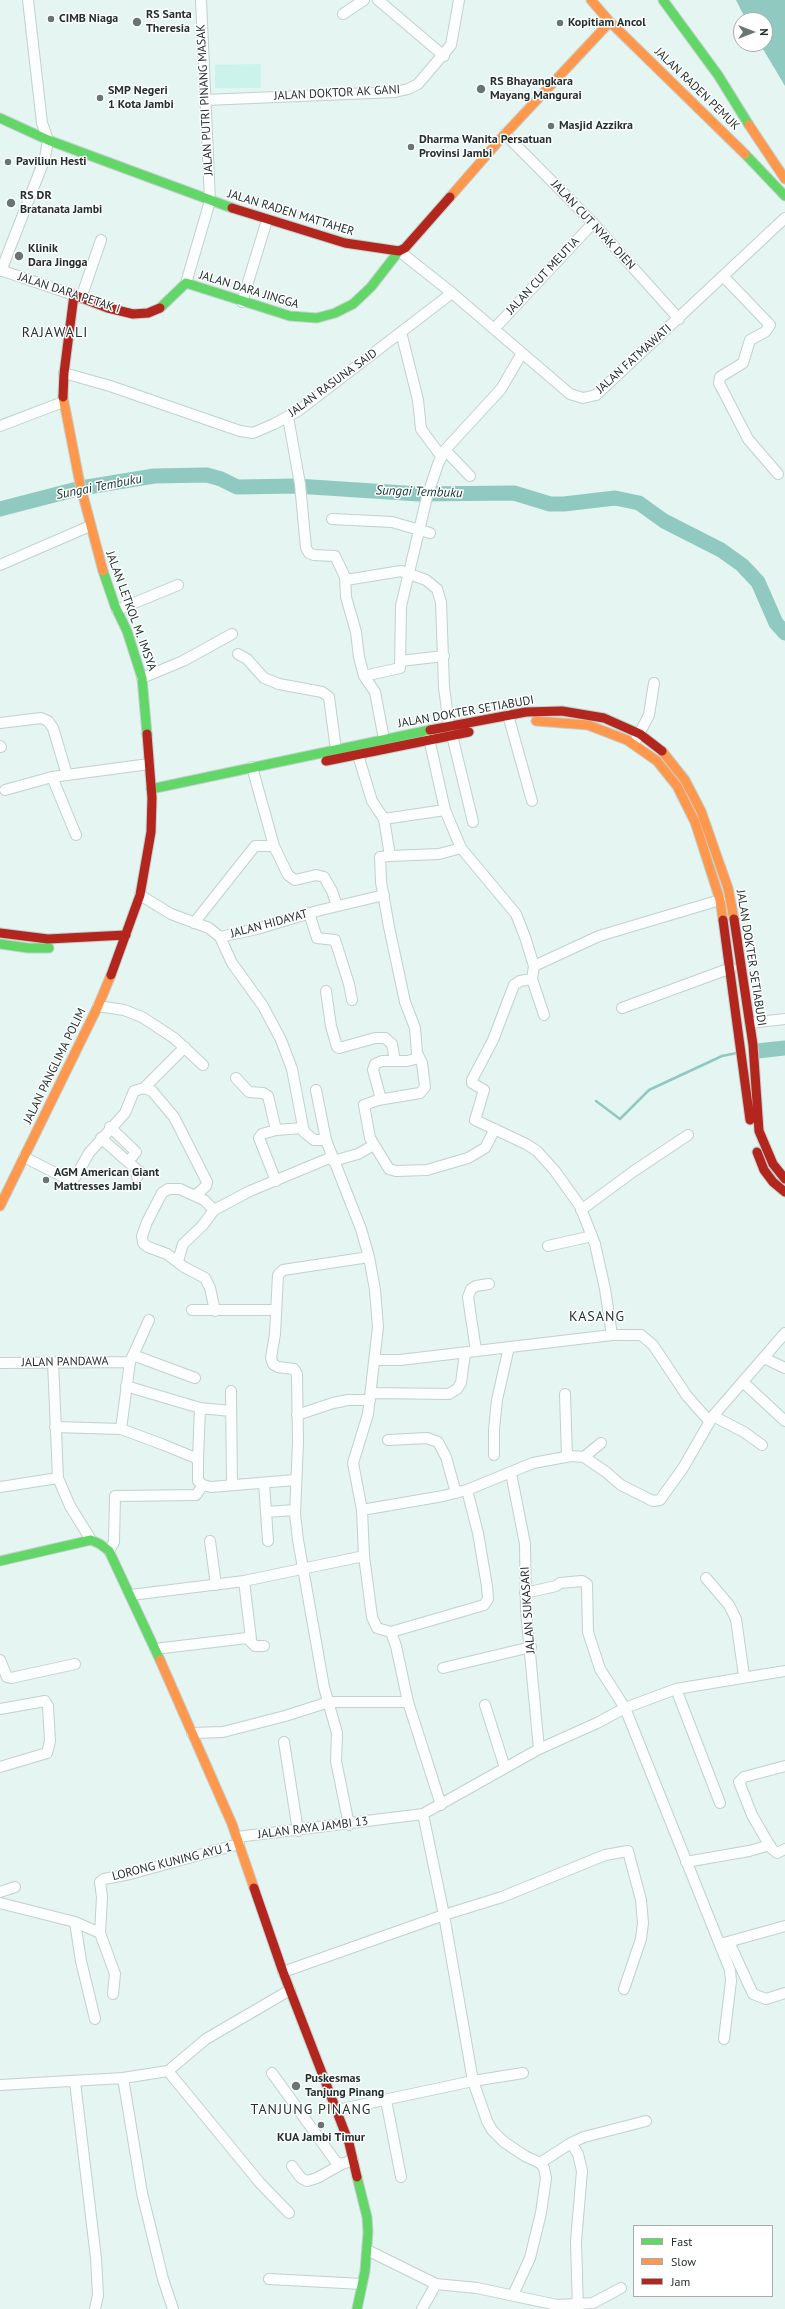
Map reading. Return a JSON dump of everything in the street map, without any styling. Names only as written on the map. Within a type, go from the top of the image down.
[{"type":"main road","name":"JALAN RADEN PEMUK","points":[[591,0],[610,22],[726,133],[785,196]]},
{"type":"main road","name":"JALAN RADEN PEMUK","points":[[664,0],[718,76],[768,156],[785,179]]},
{"type":"main road","points":[[399,251],[405,248],[505,134],[610,22]]},
{"type":"main road","name":"JALAN RADEN MATTAHER","points":[[0,118],[48,140],[210,201],[267,220],[345,243],[388,251],[399,251]]},
{"type":"main road","points":[[755,165],[768,156]]},
{"type":"main road","name":"JALAN DARA JINGGA","points":[[186,283],[242,302],[302,318],[317,318],[335,313],[357,300],[399,251]]},
{"type":"main road","name":"JALAN DARA PETAK I","points":[[78,297],[108,308],[133,314],[148,313],[160,308],[186,283]]},
{"type":"main road","name":"JALAN LETKOL M. IMSYA","points":[[78,297],[64,373],[63,402],[80,484],[99,559],[117,610],[127,632],[142,678],[152,799],[151,832],[140,895],[125,939]]},
{"type":"main road","name":"JALAN DOKTER SETIABUDI","points":[[151,789],[253,771],[358,756],[429,740],[451,731],[509,720],[545,711],[584,713],[604,718],[640,734],[663,752],[685,780],[701,811],[715,847],[728,888],[740,948],[753,1045],[758,1145],[785,1179]]},
{"type":"main road","name":"JALAN DOKTER SETIABUDI","points":[[509,720],[543,720],[573,723],[602,729],[633,744],[657,761],[677,786],[686,801],[695,822],[720,900],[731,968],[740,1046],[764,1170],[773,1182],[785,1192]]},
{"type":"main road","name":"JALAN DOKTER SETIABUDI","points":[[253,771],[336,750],[428,730],[451,731]]},
{"type":"main road","points":[[152,799],[253,771]]},
{"type":"main road","points":[[0,933],[49,943]]},
{"type":"main road","points":[[0,944],[28,948],[49,943],[125,939]]},
{"type":"main road","name":"JALAN PANGLIMA POLIM","points":[[1,1203],[98,1006],[125,939]]},
{"type":"main road","points":[[0,1561],[91,1540],[110,1551],[132,1595],[238,1840],[283,1972],[354,2160],[367,2217],[367,2250],[357,2309]]},
{"type":"street","points":[[0,270],[45,158],[48,140],[42,123],[28,0]]},
{"type":"street","name":"JALAN PUTRI PINANG MASAK","points":[[201,0],[210,201]]},
{"type":"street","points":[[343,14],[364,0]]},
{"type":"street","points":[[378,0],[444,56]]},
{"type":"street","name":"JALAN DOKTOR AK GANI","points":[[205,100],[395,92],[418,84],[444,56],[451,45],[455,31],[459,0]]},
{"type":"street","name":"JALAN CUT NYAK DIEN","points":[[505,134],[593,223],[679,319]]},
{"type":"street","name":"JALAN DARA PETAK I","points":[[186,283],[210,201]]},
{"type":"street","name":"JALAN FATMAWATI","points":[[399,251],[452,293],[570,394],[584,398],[596,395],[679,319],[785,218]]},
{"type":"street","points":[[242,302],[267,220]]},
{"type":"street","name":"JALAN CUT MEUTIA","points":[[494,329],[593,223]]},
{"type":"street","points":[[78,297],[101,240]]},
{"type":"street","name":"JALAN DARA PETAK I","points":[[0,270],[78,297]]},
{"type":"street","points":[[723,276],[769,321],[770,325],[765,332],[750,340],[743,363],[720,377],[719,383],[748,439],[778,474]]},
{"type":"street","name":"JALAN RASUNA SAID","points":[[64,373],[110,386],[240,431],[253,433],[288,417],[452,293]]},
{"type":"street","points":[[401,332],[418,400],[421,429],[443,453],[470,476]]},
{"type":"street","points":[[364,676],[400,668],[401,606],[428,493],[443,453],[501,389],[522,353]]},
{"type":"street","points":[[0,426],[63,402]]},
{"type":"street","points":[[288,417],[300,487],[306,548],[309,553],[314,555],[335,556],[346,580],[346,597],[356,632],[364,676],[375,692],[384,739]]},
{"type":"street","points":[[332,519],[392,522],[430,533]]},
{"type":"street","points":[[0,565],[90,526]]},
{"type":"street","points":[[346,580],[395,571],[408,572],[426,580],[437,589],[440,602],[444,656],[444,687],[451,731],[472,822]]},
{"type":"street","points":[[117,610],[178,585]]},
{"type":"street","points":[[142,678],[183,661],[232,634]]},
{"type":"street","points":[[238,654],[247,659],[264,678],[279,684],[322,692],[329,697],[336,750]]},
{"type":"street","points":[[400,661],[444,656]]},
{"type":"street","points":[[633,744],[640,734],[649,715],[654,683]]},
{"type":"street","points":[[0,723],[41,718],[48,721],[53,728],[67,775]]},
{"type":"street","points":[[509,720],[532,801]]},
{"type":"street","points":[[428,730],[445,810],[460,848],[516,914],[534,966],[532,979],[544,1015]]},
{"type":"street","points":[[358,756],[372,801],[384,819],[390,856]]},
{"type":"street","points":[[5,790],[52,777],[149,764]]},
{"type":"street","points":[[253,771],[274,846],[291,879],[295,880],[316,875],[324,877],[332,891],[337,906]]},
{"type":"street","points":[[52,777],[76,836]]},
{"type":"street","points":[[384,819],[445,810]]},
{"type":"street","points":[[194,923],[255,846],[274,846]]},
{"type":"street","points":[[460,848],[434,854],[380,857],[384,895],[405,1002],[415,1028],[417,1053],[420,1058],[425,1083],[424,1091],[382,1099],[364,1105],[370,1138],[389,1169],[427,1170],[453,1164],[485,1148],[495,1129]]},
{"type":"street","name":"JALAN HIDAYAT","points":[[140,895],[171,914],[209,928],[220,937],[257,930],[309,913],[384,895]]},
{"type":"street","points":[[534,966],[599,936],[720,900]]},
{"type":"street","points":[[309,913],[317,938],[335,940],[349,984],[352,1000]]},
{"type":"street","points":[[220,937],[232,963],[263,1006],[288,1055],[296,1085],[303,1128],[308,1138],[314,1140],[326,1140]]},
{"type":"street","points":[[622,1008],[731,968]]},
{"type":"street","points":[[532,979],[520,981],[514,985],[493,1040],[472,1080],[472,1083],[484,1090],[474,1119],[526,1144],[537,1151],[555,1171],[581,1210],[592,1236],[606,1289],[612,1335]]},
{"type":"street","points":[[326,991],[330,1026],[337,1047],[339,1048],[375,1038],[385,1038],[392,1044],[395,1061]]},
{"type":"street","points":[[98,1006],[124,1010],[142,1017],[186,1047],[203,1065]]},
{"type":"street","points":[[750,1023],[785,1019]]},
{"type":"street","points":[[24,1157],[71,1181],[101,1138],[125,1113],[134,1091],[144,1088],[186,1047]]},
{"type":"street","points":[[382,1099],[373,1067],[375,1064],[382,1061],[420,1058]]},
{"type":"street","points":[[236,1078],[249,1092],[263,1093],[268,1096],[276,1130]]},
{"type":"street","points":[[144,1088],[152,1091],[174,1117],[207,1182],[206,1186],[194,1196]]},
{"type":"street","points":[[316,1090],[326,1140],[332,1159],[361,1229],[369,1257],[377,1310],[375,1360],[368,1414],[353,1463],[362,1510],[364,1556],[374,1624],[377,1628],[391,1632],[437,1617],[470,1610],[484,1605],[488,1599],[478,1533],[467,1490]]},
{"type":"street","points":[[110,1127],[136,1152],[128,1162]]},
{"type":"street","points":[[276,1181],[259,1138],[262,1134],[276,1130],[303,1128]]},
{"type":"street","points":[[581,1210],[634,1171],[688,1135]]},
{"type":"street","points":[[101,1138],[140,1172],[137,1177]]},
{"type":"street","points":[[178,1261],[183,1244],[203,1225],[214,1210],[276,1181],[332,1159],[358,1154],[374,1145]]},
{"type":"street","points":[[214,1210],[207,1202],[194,1196],[174,1188],[168,1189],[162,1193],[147,1222],[142,1236],[143,1243],[148,1247],[178,1261],[184,1267],[205,1278],[210,1288],[215,1311]]},
{"type":"street","points":[[548,1246],[592,1236]]},
{"type":"street","points":[[349,1824],[336,1761],[337,1733],[324,1687],[303,1568],[295,1510],[297,1374],[294,1369],[278,1367],[273,1364],[271,1358],[275,1334],[278,1275],[282,1270],[369,1257]]},
{"type":"street","points":[[476,1351],[468,1297],[471,1289],[476,1286],[489,1284]]},
{"type":"street","points":[[192,1310],[276,1310]]},
{"type":"street","points":[[121,1429],[131,1358],[149,1320]]},
{"type":"street","points":[[362,1510],[414,1502],[456,1493],[534,1463],[567,1457],[584,1458],[606,1472],[621,1485],[653,1501],[660,1500],[683,1468],[711,1419],[785,1333]]},
{"type":"street","points":[[375,1360],[400,1360],[509,1346],[612,1335],[636,1334],[645,1336],[653,1345],[687,1396],[711,1419],[744,1432],[762,1445]]},
{"type":"street","points":[[494,1454],[494,1429],[497,1400],[509,1346]]},
{"type":"street","points":[[297,1415],[348,1400],[370,1397],[449,1394],[457,1389],[461,1383],[465,1352]]},
{"type":"street","points":[[131,1358],[195,1378]]},
{"type":"street","name":"JALAN PANDAWA","points":[[0,1363],[131,1358]]},
{"type":"street","points":[[764,1358],[785,1368]]},
{"type":"street","points":[[53,1362],[58,1478],[70,1506],[91,1540]]},
{"type":"street","points":[[744,1382],[785,1421]]},
{"type":"street","points":[[126,1386],[200,1408],[231,1411]]},
{"type":"street","points":[[231,1391],[232,1485]]},
{"type":"street","points":[[565,1394],[567,1457]]},
{"type":"street","points":[[200,1408],[198,1481],[203,1485],[211,1487],[295,1480]]},
{"type":"street","points":[[55,1428],[121,1429],[198,1459]]},
{"type":"street","points":[[388,1440],[427,1438],[438,1442],[446,1457],[456,1493]]},
{"type":"street","points":[[584,1458],[601,1443]]},
{"type":"street","name":"JALAN SUKASARI","points":[[511,1473],[523,1527],[525,1593],[539,1749]]},
{"type":"street","points":[[0,1487],[58,1478]]},
{"type":"street","points":[[264,1482],[268,1541]]},
{"type":"street","points":[[110,1551],[114,1542],[115,1496],[196,1495],[203,1485]]},
{"type":"street","points":[[266,1512],[295,1510]]},
{"type":"street","points":[[210,1541],[216,1585]]},
{"type":"street","points":[[132,1595],[244,1581],[364,1556]]},
{"type":"street","points":[[706,1578],[729,1605],[736,1619],[744,1676]]},
{"type":"street","points":[[244,1581],[251,1639],[255,1646],[264,1646]]},
{"type":"street","points":[[525,1593],[556,1586],[560,1583],[582,1581],[587,1584],[588,1632],[600,1669],[625,1708],[686,1862],[725,1943],[753,1994],[766,1999],[785,1993]]},
{"type":"street","points":[[391,1632],[396,1646],[408,1702],[442,1805]]},
{"type":"street","points":[[155,1649],[247,1638],[251,1639]]},
{"type":"street","points":[[443,1668],[531,1647]]},
{"type":"street","points":[[0,1660],[7,1677],[11,1678],[74,1664]]},
{"type":"street","name":"JALAN RAYA JAMBI 13","points":[[238,1840],[298,1830],[423,1814],[442,1805],[539,1749],[597,1723],[625,1708],[676,1689],[744,1676],[785,1671]]},
{"type":"street","points":[[676,1689],[720,1804]]},
{"type":"street","points":[[0,1709],[45,1701],[48,1706],[50,1741],[47,1753],[0,1767]]},
{"type":"street","points":[[192,1733],[223,1732],[285,1716],[329,1702],[408,1702]]},
{"type":"street","points":[[485,1705],[505,1768]]},
{"type":"street","points":[[284,1742],[298,1830]]},
{"type":"street","points":[[785,1766],[744,1777],[739,1782],[752,1815],[770,1845],[775,1852],[785,1850]]},
{"type":"street","points":[[423,1814],[444,1915],[473,2081],[492,2130],[516,2151],[540,2163],[544,2168],[546,2178],[541,2213],[530,2258],[513,2295]]},
{"type":"street","name":"LORONG KUNING AYU 1","points":[[113,1994],[115,1974],[100,1933],[102,1897],[100,1882],[104,1879],[120,1876],[238,1840]]},
{"type":"street","points":[[686,1862],[749,1851],[770,1845]]},
{"type":"street","points":[[283,1972],[444,1915],[502,1897],[605,1855],[628,1851],[641,1900],[643,1923],[641,1939],[624,1989]]},
{"type":"street","points":[[0,1892],[15,1887]]},
{"type":"street","points":[[0,1903],[75,1922],[100,1933]]},
{"type":"street","points":[[75,1922],[77,1946],[95,2019]]},
{"type":"street","points":[[725,1943],[785,1926]]},
{"type":"street","points":[[724,2039],[731,1975],[725,1943]]},
{"type":"street","points":[[0,2085],[75,2082],[123,2078],[168,2071],[206,2039],[290,1990]]},
{"type":"street","points":[[168,2071],[260,2183],[289,2213]]},
{"type":"street","points":[[272,2073],[329,2153],[336,2162],[342,2164]]},
{"type":"street","points":[[336,2110],[473,2081],[523,2073]]},
{"type":"street","points":[[123,2078],[142,2193],[163,2279],[173,2309]]},
{"type":"street","points":[[75,2082],[96,2258],[98,2295],[95,2309]]},
{"type":"street","points":[[386,2100],[401,2177]]},
{"type":"street","points":[[540,2163],[572,2143],[584,2138],[646,2121]]},
{"type":"street","points":[[572,2143],[578,2154],[582,2171],[576,2241],[578,2306]]},
{"type":"street","points":[[292,2166],[301,2178],[307,2181],[317,2178],[342,2164],[354,2160]]},
{"type":"street","points":[[367,2250],[436,2284],[513,2295],[538,2305],[578,2306],[593,2303],[621,2288]]},
{"type":"street","points":[[269,2279],[362,2284]]},
{"type":"street","points":[[422,2309],[436,2284]]},
{"type":"shaded area","points":[[736,0],[785,0],[785,86],[765,52],[773,52],[773,12],[742,12]]},
{"type":"shaded area","points":[[261,64],[261,88],[215,88],[215,65]]},
{"type":"waterway","name":"Sungai Tembuku","points":[[0,509],[81,488],[154,476],[207,475],[221,479],[237,487],[296,486],[419,494],[514,493],[550,504],[564,504],[615,498],[639,503],[664,521],[721,550],[742,565],[758,582],[776,623],[785,633]]},
{"type":"waterway","points":[[757,1051],[785,1048]]},
{"type":"waterway","points":[[596,1101],[620,1119],[649,1090],[722,1056],[737,1053]]},
{"type":"traffic: fast","points":[[663,0],[718,75],[749,125]]},
{"type":"traffic: fast","points":[[0,118],[48,140],[232,208]]},
{"type":"traffic: fast","points":[[745,154],[785,196]]},
{"type":"traffic: fast","points":[[160,308],[186,283],[290,316],[317,318],[335,313],[353,304],[371,287],[399,251]]},
{"type":"traffic: fast","points":[[103,571],[115,606],[127,631],[142,678],[147,734]]},
{"type":"traffic: fast","points":[[151,789],[430,730]]},
{"type":"traffic: fast","points":[[0,944],[28,948],[49,948]]},
{"type":"traffic: fast","points":[[0,1561],[91,1540],[100,1544],[109,1551],[160,1660]]},
{"type":"traffic: fast","points":[[357,2177],[367,2217],[368,2232],[365,2271],[357,2309]]},
{"type":"traffic: slow","points":[[591,0],[610,22],[745,154]]},
{"type":"traffic: slow","points":[[450,197],[505,134],[610,22]]},
{"type":"traffic: slow","points":[[749,125],[785,179]]},
{"type":"traffic: slow","points":[[63,397],[80,484],[103,571]]},
{"type":"traffic: slow","points":[[536,721],[588,725],[627,740],[657,761],[677,786],[695,822],[720,900],[723,920]]},
{"type":"traffic: slow","points":[[662,751],[685,780],[701,811],[728,888],[734,919]]},
{"type":"traffic: slow","points":[[0,1206],[98,1006],[111,975]]},
{"type":"traffic: slow","points":[[160,1660],[232,1824],[254,1888]]},
{"type":"traffic: jam","points":[[232,208],[345,243],[399,251],[405,248],[450,197]]},
{"type":"traffic: jam","points":[[63,397],[64,373],[74,295],[108,308],[133,314],[148,313],[160,308]]},
{"type":"traffic: jam","points":[[430,730],[526,712],[562,711],[604,718],[640,734],[662,751]]},
{"type":"traffic: jam","points":[[326,761],[469,732]]},
{"type":"traffic: jam","points":[[111,975],[140,895],[151,832],[152,798],[147,734]]},
{"type":"traffic: jam","points":[[734,919],[753,1045],[759,1131],[773,1164],[785,1179]]},
{"type":"traffic: jam","points":[[723,920],[750,1120]]},
{"type":"traffic: jam","points":[[0,933],[48,939],[126,935]]},
{"type":"traffic: jam","points":[[757,1152],[764,1170],[773,1182],[785,1192]]},
{"type":"traffic: jam","points":[[254,1888],[283,1972],[349,2143],[357,2177]]},
{"type":"place","name":"CIMB Niaga","points":[[51,19]]},
{"type":"place","name":"RS Santa Theresia","points":[[137,22]]},
{"type":"place","name":"Kopitiam Ancol","points":[[560,23]]},
{"type":"place","name":"RS Bhayangkara Mayang Mangurai","points":[[481,89]]},
{"type":"place","name":"SMP Negeri 1 Kota Jambi","points":[[100,98]]},
{"type":"place","name":"Masjid Azzikra","points":[[551,126]]},
{"type":"place","name":"Dharma Wanita Persatuan Provinsi Jambi","points":[[411,147]]},
{"type":"place","name":"Paviliun Hesti","points":[[8,162]]},
{"type":"place","name":"RS DR Bratanata Jambi","points":[[11,203]]},
{"type":"place","name":"Klinik Dara Jingga","points":[[19,256]]},
{"type":"place","name":"AGM American Giant Mattresses Jambi","points":[[46,1180]]},
{"type":"place","name":"Puskesmas Tanjung Pinang","points":[[296,2086]]},
{"type":"place","name":"KUA Jambi Timur","points":[[321,2125]]},
{"type":"district","name":"RAJAWALI","points":[[55,333]]},
{"type":"district","name":"KASANG","points":[[597,1317]]},
{"type":"district","name":"TANJUNG PINANG","points":[[311,2110]]}]
